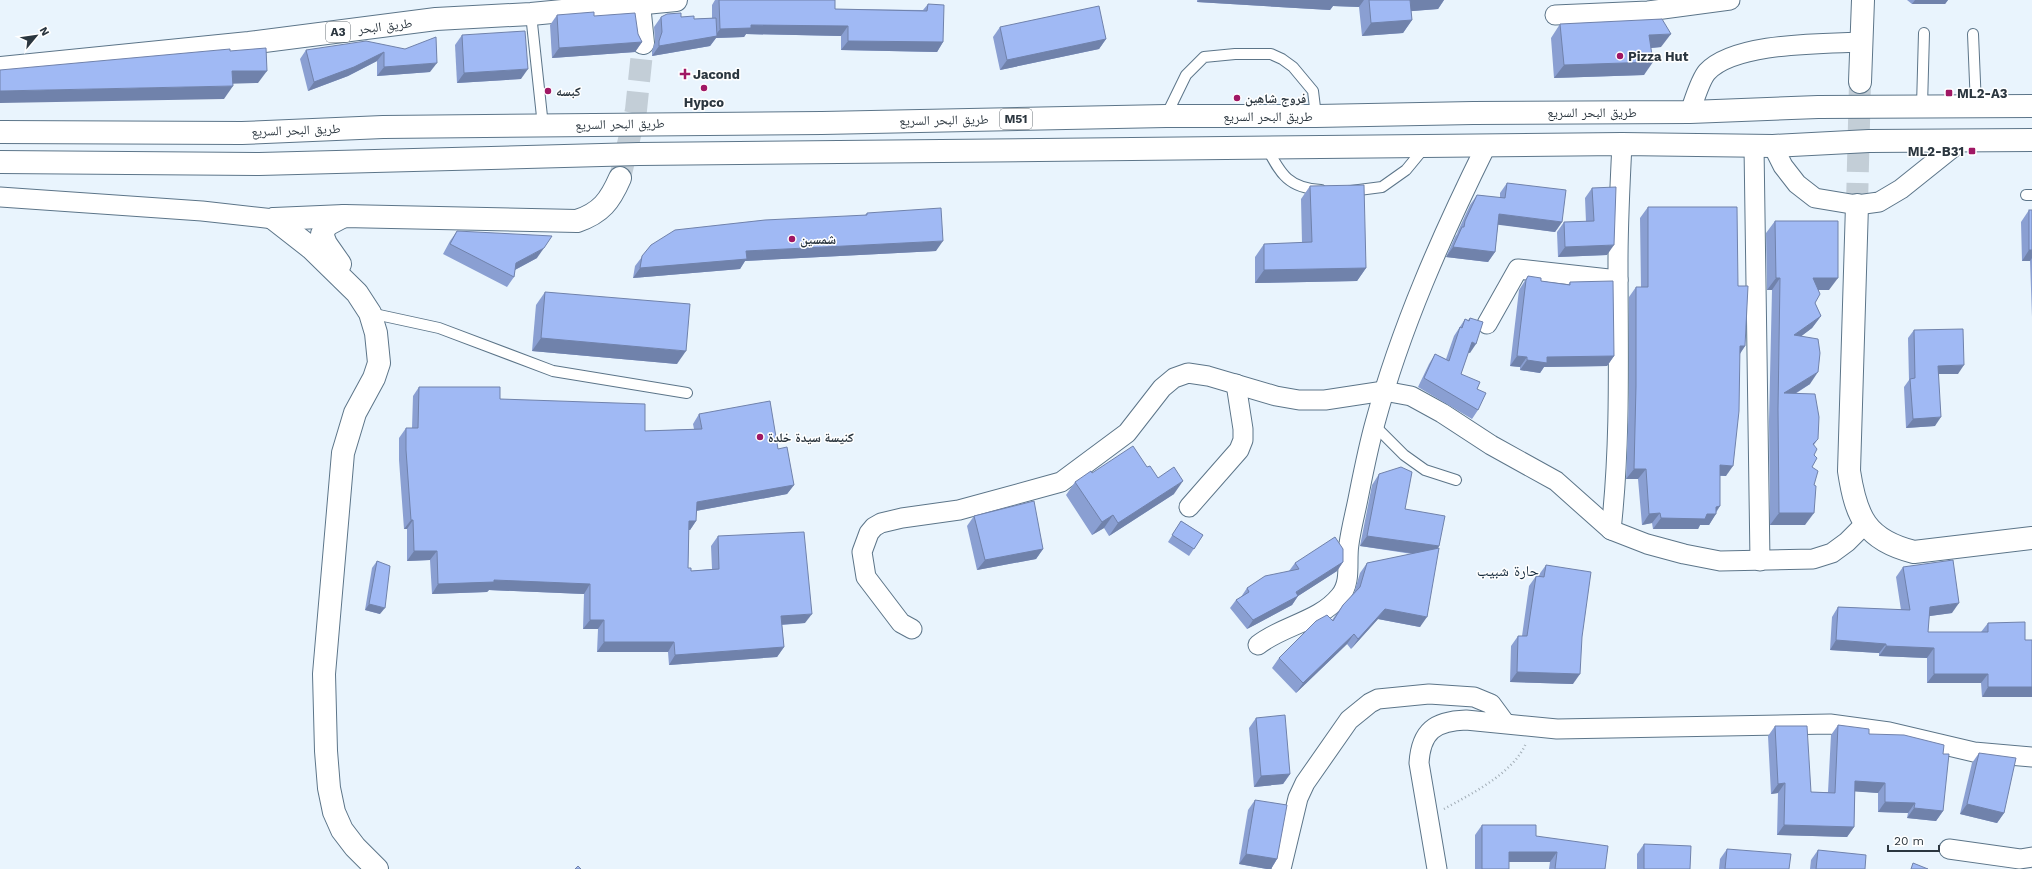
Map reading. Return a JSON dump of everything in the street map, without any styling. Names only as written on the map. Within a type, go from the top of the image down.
[{"type":"main road","name":"طريق البحر","points":[[0,68],[249,43],[436,20],[531,14],[676,0]]},
{"type":"main road","points":[[1860,82],[1863,0]]},
{"type":"main road","points":[[640,4],[643,43]]},
{"type":"main road","name":"طريق البحر السريع","points":[[0,132],[242,133],[383,127],[822,123],[1166,116],[1316,116],[1473,112],[1690,112],[1818,107],[2032,106]]},
{"type":"main road","points":[[0,162],[259,164],[639,154],[1622,144],[1763,146],[1869,141],[2032,140]]},
{"type":"main road","points":[[274,219],[344,216],[577,221],[595,213],[610,200],[620,178]]},
{"type":"main road","points":[[1857,205],[1849,471],[1856,508],[1865,524],[1878,538],[1895,547],[1914,552],[2032,538]]},
{"type":"main road","points":[[344,216],[327,225],[322,234],[326,244],[344,270],[347,282]]},
{"type":"main road","points":[[274,219],[311,248],[357,293],[370,313],[376,333],[379,363],[374,378],[355,413],[343,453],[324,674],[326,751],[329,788],[334,812],[342,830],[355,847],[377,869]]},
{"type":"street","points":[[1555,15],[1648,11],[1730,0]]},
{"type":"street","points":[[1690,112],[1705,73],[1723,60],[1740,54],[1773,48],[1861,42]]},
{"type":"street","points":[[1763,146],[1783,166],[1797,184],[1815,198],[1857,205],[1879,202],[1896,192],[1961,141]]},
{"type":"street","points":[[1611,530],[1617,471],[1619,374],[1618,280],[1622,144]]},
{"type":"street","points":[[1258,646],[1268,637],[1308,620],[1329,607],[1340,596],[1346,586],[1349,545],[1374,425],[1384,391],[1426,273],[1486,146]]},
{"type":"street","points":[[1760,561],[1763,146]]},
{"type":"street","points":[[0,197],[202,210],[274,219]]},
{"type":"street","points":[[1486,324],[1518,269],[1618,280]]},
{"type":"street","points":[[912,629],[901,623],[866,577],[862,552],[869,533],[874,527],[888,521],[959,510],[1061,482],[1126,433],[1162,388],[1174,378],[1188,373],[1208,376],[1276,396],[1299,400],[1325,400],[1384,391],[1411,396],[1491,445],[1532,466],[1556,481],[1611,530],[1646,544],[1684,554],[1720,561],[1813,559],[1832,553],[1847,542],[1865,524]]},
{"type":"street","points":[[1189,506],[1239,450],[1244,440],[1236,384]]},
{"type":"street","points":[[1281,869],[1298,798],[1305,783],[1349,720],[1370,702],[1378,699],[1429,694],[1474,697],[1491,704],[1505,723]]},
{"type":"street","points":[[1437,869],[1419,763],[1420,747],[1423,739],[1439,725],[1453,720],[1505,723],[1532,728],[1616,729],[1830,724],[1889,732],[1974,752],[2032,757]]},
{"type":"street","points":[[1949,849],[2020,859],[2032,857]]},
{"type":"lane","points":[[531,14],[543,126]]},
{"type":"lane","points":[[1922,106],[1924,33]]},
{"type":"lane","points":[[1973,34],[1976,106]]},
{"type":"lane","points":[[1166,116],[1186,75],[1204,57],[1235,54],[1271,54],[1293,67],[1313,91],[1316,116]]},
{"type":"lane","points":[[1344,190],[1382,187],[1406,170],[1426,147]]},
{"type":"lane","points":[[1267,148],[1279,171],[1291,182],[1309,189],[1330,190]]},
{"type":"lane","points":[[370,313],[439,328],[553,371],[687,393]]},
{"type":"lane","points":[[1374,425],[1404,455],[1424,470],[1456,480]]},
{"type":"path","points":[[1428,817],[1472,794],[1504,772],[1524,748],[1532,728]]},
{"type":"building","points":[[719,0],[835,0],[835,9],[927,11],[928,4],[944,5],[943,42],[848,41],[848,26],[751,25],[751,28],[720,29]]},
{"type":"building","points":[[1369,0],[1410,0],[1412,20],[1371,23]]},
{"type":"building","points":[[1099,6],[1106,39],[1007,60],[1000,27]]},
{"type":"building","points":[[594,12],[594,16],[635,13],[638,34],[642,42],[559,48],[557,15]]},
{"type":"building","points":[[681,13],[681,17],[694,16],[694,19],[716,18],[717,36],[659,46],[662,32],[661,17],[667,14]]},
{"type":"building","points":[[1662,19],[1671,34],[1649,35],[1653,62],[1564,65],[1560,24]]},
{"type":"building","points":[[525,31],[528,69],[464,73],[462,35]]},
{"type":"building","points":[[436,37],[437,63],[384,67],[384,52],[354,67],[314,82],[306,50],[366,41],[405,49]]},
{"type":"building","points":[[266,48],[267,71],[232,71],[233,86],[0,91],[0,70],[230,49],[230,51]]},
{"type":"building","points":[[1507,183],[1566,190],[1562,222],[1499,214],[1495,252],[1453,247],[1462,227],[1464,227],[1465,221],[1477,195],[1505,198]]},
{"type":"building","points":[[1364,185],[1366,268],[1264,270],[1264,244],[1312,242],[1310,186]]},
{"type":"building","points":[[1616,187],[1614,245],[1565,247],[1564,222],[1594,221],[1592,188]]},
{"type":"building","points":[[1648,207],[1737,207],[1738,286],[1748,286],[1745,346],[1740,346],[1739,411],[1733,466],[1720,465],[1720,506],[1716,507],[1716,514],[1707,514],[1705,519],[1661,518],[1660,513],[1649,514],[1646,469],[1634,469],[1636,287],[1648,287]]},
{"type":"building","points":[[941,208],[943,241],[746,251],[747,259],[640,268],[642,256],[651,245],[675,230],[765,220],[867,215],[867,213]]},
{"type":"building","points":[[2029,210],[2032,210],[2032,250],[2029,250]]},
{"type":"building","points":[[1775,221],[1838,221],[1838,278],[1813,278],[1820,294],[1815,303],[1821,316],[1794,335],[1818,339],[1820,353],[1818,372],[1784,393],[1815,394],[1819,417],[1818,439],[1813,444],[1817,449],[1814,455],[1817,458],[1812,467],[1818,471],[1814,485],[1816,486],[1814,513],[1779,513],[1778,409],[1780,278],[1776,278]]},
{"type":"building","points":[[457,231],[552,236],[544,248],[516,263],[514,277],[450,244]]},
{"type":"building","points":[[1528,276],[1541,278],[1541,281],[1570,285],[1570,282],[1613,281],[1614,356],[1547,357],[1547,363],[1527,360],[1527,357],[1517,356],[1526,280]]},
{"type":"building","points":[[545,292],[690,304],[686,351],[541,338]]},
{"type":"building","points":[[1470,318],[1483,322],[1476,344],[1472,342],[1461,374],[1480,382],[1477,389],[1486,393],[1478,410],[1424,378],[1435,354],[1449,361],[1460,327],[1462,328],[1465,319],[1469,321]]},
{"type":"building","points":[[1963,329],[1964,365],[1938,366],[1941,417],[1913,419],[1910,379],[1915,378],[1914,330]]},
{"type":"building","points":[[419,387],[500,387],[500,399],[645,404],[645,431],[702,429],[699,414],[770,401],[778,449],[787,447],[794,485],[697,502],[696,521],[689,521],[688,568],[691,568],[691,571],[719,569],[718,536],[804,532],[812,614],[781,616],[784,647],[675,655],[674,642],[604,642],[604,620],[590,620],[590,584],[494,580],[494,582],[438,584],[437,551],[414,551],[413,520],[411,520],[406,428],[418,428]]},
{"type":"building","points":[[1133,446],[1147,467],[1150,466],[1158,478],[1174,467],[1183,481],[1118,523],[1113,515],[1102,522],[1075,482],[1091,471],[1092,473]]},
{"type":"building","points":[[1401,467],[1412,472],[1405,509],[1445,516],[1439,546],[1367,536],[1379,474]]},
{"type":"building","points":[[1034,501],[1043,549],[985,560],[974,516]]},
{"type":"building","points":[[1181,521],[1203,535],[1194,549],[1172,535]]},
{"type":"building","points":[[1335,537],[1343,549],[1343,562],[1296,592],[1298,596],[1253,620],[1236,600],[1249,592],[1247,588],[1265,576],[1299,569],[1295,563]]},
{"type":"building","points":[[1439,548],[1427,617],[1385,609],[1358,639],[1354,634],[1303,683],[1279,658],[1316,621],[1327,615],[1333,621],[1343,605],[1360,587],[1367,563]]},
{"type":"building","points":[[1953,560],[1959,603],[1930,607],[1928,632],[1988,632],[1988,623],[2025,622],[2025,640],[2032,640],[2032,687],[1988,687],[1988,674],[1934,674],[1934,648],[1886,646],[1886,644],[1836,640],[1838,607],[1910,610],[1903,567]]},
{"type":"building","points":[[377,561],[390,566],[385,608],[369,604]]},
{"type":"building","points":[[1546,565],[1591,572],[1582,637],[1580,674],[1517,672],[1518,636],[1527,636],[1536,576],[1544,577]]},
{"type":"building","points":[[1285,715],[1290,774],[1261,776],[1256,718]]},
{"type":"building","points":[[1838,725],[1869,729],[1869,734],[1904,735],[1944,745],[1943,754],[1949,754],[1943,811],[1914,808],[1915,803],[1885,802],[1885,783],[1855,781],[1854,827],[1784,825],[1785,783],[1778,784],[1775,726],[1807,726],[1811,792],[1835,793]]},
{"type":"building","points":[[1979,753],[2016,758],[2004,813],[1967,804]]},
{"type":"building","points":[[1255,800],[1287,805],[1277,859],[1246,854]]},
{"type":"building","points":[[1482,825],[1536,825],[1536,836],[1608,846],[1605,869],[1555,869],[1557,852],[1509,852],[1509,869],[1482,869]]},
{"type":"building","points":[[1644,844],[1691,846],[1690,869],[1644,869]]},
{"type":"building","points":[[1727,849],[1791,854],[1789,869],[1725,869]]},
{"type":"building","points":[[1818,850],[1866,855],[1865,869],[1816,869]]},
{"type":"building","points":[[1913,863],[1928,869],[1911,869]]},
{"type":"tunnel","points":[[620,178],[636,110],[643,43]]},
{"type":"tunnel","points":[[1857,205],[1860,82]]},
{"type":"place","name":"Pizza Hut","points":[[1620,56]]},
{"type":"place","name":"Jacond","points":[[685,74]]},
{"type":"place","name":"Hypco","points":[[704,88]]},
{"type":"place","name":"كبسه","points":[[548,91]]},
{"type":"place","name":"ML2-A3","points":[[1949,93]]},
{"type":"place","name":"فروج شاهين","points":[[1237,98]]},
{"type":"place","name":"ML2-B31","points":[[1972,151]]},
{"type":"place","name":"شمسين","points":[[792,239]]},
{"type":"place","name":"كنيسة سيدة خلدة","points":[[760,437]]},
{"type":"district","name":"حارة شبيب","points":[[1508,571]]}]
